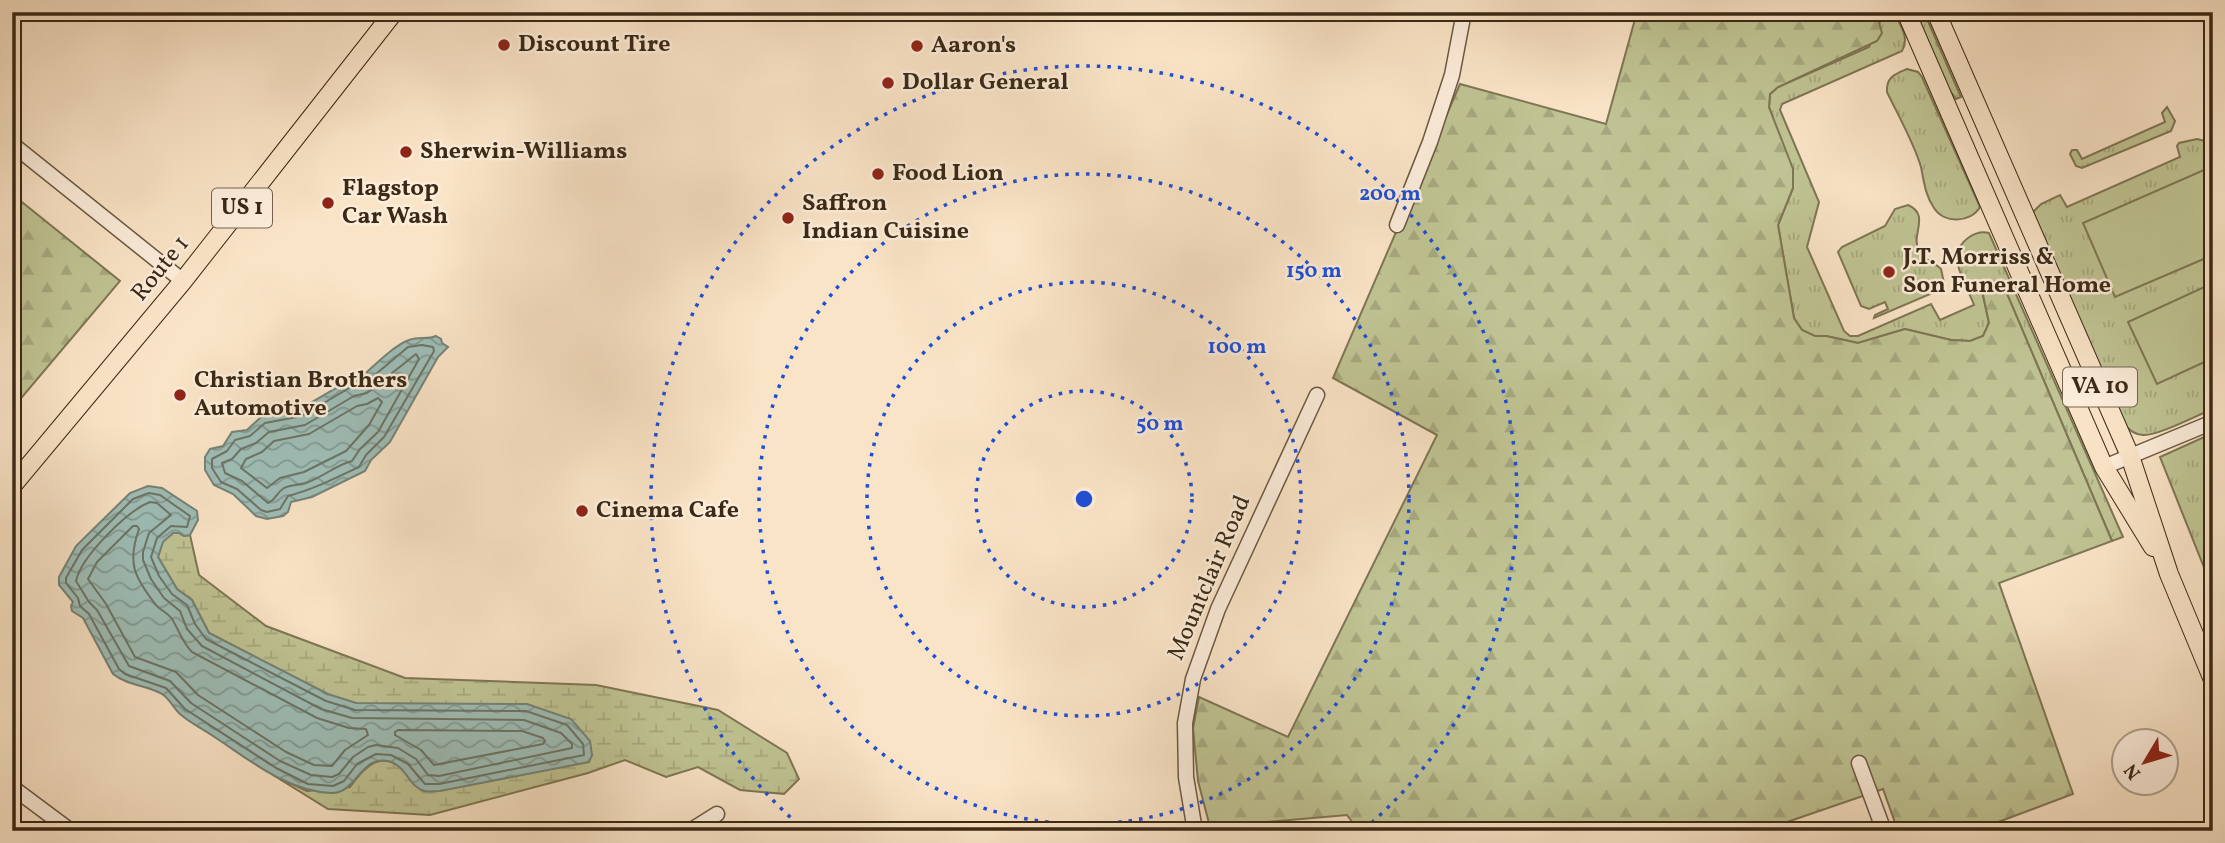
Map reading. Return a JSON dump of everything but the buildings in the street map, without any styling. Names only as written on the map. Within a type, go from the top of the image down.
[{"type":"main road","name":"Route 1","points":[[12,486],[183,281],[394,12]]},
{"type":"main road","name":"VA 10","points":[[1906,12],[2104,467],[2169,574]]},
{"type":"main road","name":"VA 10","points":[[1936,12],[2130,456],[2169,574],[2213,680]]},
{"type":"street","points":[[1397,225],[1430,142],[1452,75],[1464,12]]},
{"type":"street","points":[[12,144],[183,281]]},
{"type":"street","name":"Mountclair Road","points":[[1195,831],[1186,777],[1185,736],[1193,679],[1218,609],[1317,395]]},
{"type":"street","points":[[2104,467],[2213,422]]},
{"type":"street","points":[[1859,763],[1884,831]]},
{"type":"street","points":[[12,787],[71,831]]},
{"type":"street","points":[[693,830],[718,814]]},
{"type":"street","points":[[12,825],[21,831]]},
{"type":"green space","points":[[1637,12],[1696,12],[1712,20],[1733,12],[1876,12],[1882,33],[1877,41],[1778,87],[1770,94],[1769,107],[1793,169],[1793,188],[1778,225],[1794,318],[1802,330],[1815,336],[1858,343],[1905,329],[1951,340],[1970,341],[1983,336],[1989,323],[1982,290],[1989,283],[1996,281],[2005,289],[2112,541],[1999,583],[2073,794],[1974,831],[1898,831],[1883,789],[1761,831],[1359,831],[1347,815],[1210,827],[1198,781],[1193,728],[1199,697],[1288,737],[1437,435],[1333,378],[1460,84],[1606,124]]},
{"type":"green space","points":[[1876,12],[1894,12],[1905,36],[1902,51],[1782,104],[1780,110],[1819,202],[1807,247],[1844,331],[1850,336],[1858,336],[1931,304],[1940,320],[1974,305],[1959,270],[1958,253],[1961,245],[1971,236],[1981,232],[1989,233],[2123,537],[2112,541],[2005,289],[1996,282],[1982,291],[1989,323],[1983,336],[1970,341],[1951,340],[1905,329],[1858,343],[1826,336],[1815,337],[1802,330],[1794,318],[1778,225],[1793,188],[1769,107],[1770,94],[1778,87],[1869,47],[1880,22]]},
{"type":"green space","points":[[1912,12],[1924,12],[1961,97],[1956,99],[1943,81]]},
{"type":"green space","points":[[1907,69],[1918,72],[1922,77],[1980,207],[1964,219],[1944,217],[1934,208],[1925,188],[1914,148],[1887,92],[1890,79]]},
{"type":"green space","points":[[2167,107],[2175,121],[2171,131],[2082,168],[2076,166],[2070,154],[2072,150],[2077,150],[2082,159],[2165,122],[2162,113]]},
{"type":"green space","points":[[2197,139],[2213,143],[2213,409],[2178,425],[2140,435],[2124,424],[2033,212],[2041,204],[2060,195],[2067,207],[2180,157],[2177,146],[2179,143]]},
{"type":"green space","points":[[2213,166],[2213,255],[2115,297],[2083,223]]},
{"type":"green space","points":[[12,194],[120,281],[12,409]]},
{"type":"green space","name":"J.T. Morriss & Son Funeral Home","points":[[1908,205],[1918,214],[1919,251],[1941,269],[1944,283],[1935,292],[1874,318],[1888,309],[1885,302],[1869,309],[1861,306],[1838,252],[1842,247],[1885,226],[1895,209]]},
{"type":"green space","points":[[2213,283],[2213,358],[2157,384],[2128,322]]},
{"type":"green space","points":[[2213,433],[2213,590],[2160,457]]},
{"type":"green space","points":[[173,532],[190,535],[199,575],[266,626],[405,678],[596,685],[718,710],[787,753],[799,779],[784,794],[740,790],[698,767],[666,777],[625,760],[588,773],[430,815],[328,809],[273,775],[307,791],[350,787],[367,767],[380,761],[388,761],[404,770],[423,791],[356,703],[328,695],[209,633],[192,600],[177,589],[158,557],[163,541]]},
{"type":"water","points":[[436,336],[448,347],[438,357],[390,442],[371,460],[365,471],[312,497],[291,502],[288,512],[283,516],[267,519],[256,516],[233,494],[214,485],[205,470],[205,457],[210,449],[223,446],[232,432],[247,430],[261,417],[298,410],[350,380],[359,379],[403,343]]},
{"type":"water","points":[[148,486],[162,488],[197,511],[198,520],[190,535],[173,533],[163,542],[158,557],[177,589],[192,600],[209,633],[328,694],[356,703],[527,704],[571,719],[590,741],[592,755],[589,762],[440,791],[424,791],[394,763],[379,761],[365,769],[347,788],[331,793],[299,787],[256,765],[184,717],[162,694],[113,674],[83,618],[72,611],[73,602],[59,585],[59,577],[76,546],[130,493]]},
{"type":"place","name":"Discount Tire","points":[[504,45]]},
{"type":"place","name":"Aaron's","points":[[917,46]]},
{"type":"place","name":"Dollar General","points":[[888,83]]},
{"type":"place","name":"Sherwin-Williams","points":[[406,152]]},
{"type":"place","name":"Food Lion","points":[[878,174]]},
{"type":"place","name":"Flagstop Car Wash","points":[[328,203]]},
{"type":"place","name":"Saffron Indian Cuisine","points":[[788,218]]},
{"type":"place","name":"J.T. Morriss & Son Funeral Home","points":[[1889,272]]},
{"type":"place","name":"Christian Brothers Automotive","points":[[180,395]]},
{"type":"place","name":"Cinema Cafe","points":[[582,511]]}]
